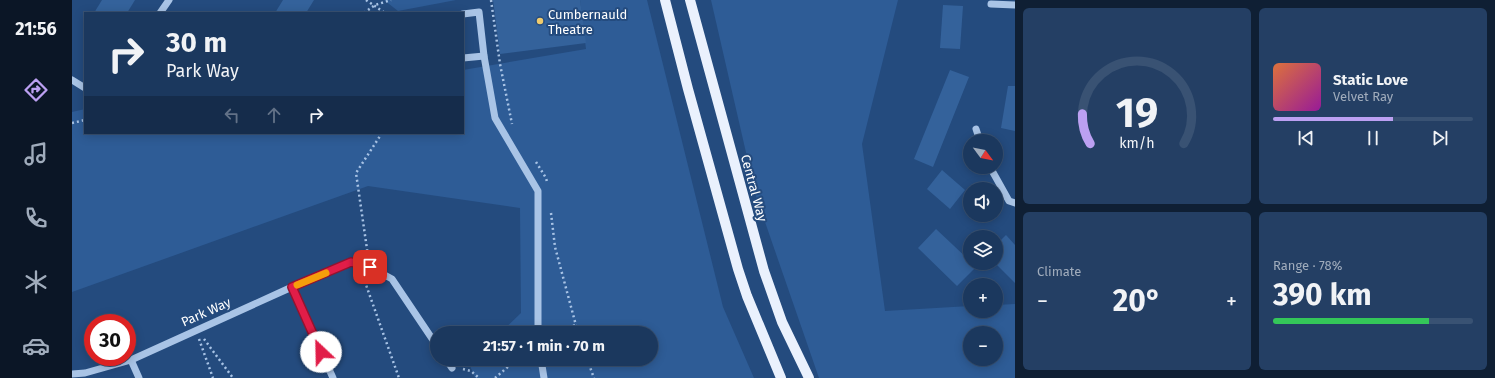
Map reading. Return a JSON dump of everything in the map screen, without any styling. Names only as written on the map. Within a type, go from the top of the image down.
[{"type":"main road","points":[[665,0],[738,268],[747,296],[781,378]]},
{"type":"main road","name":"Central Way","points":[[690,0],[764,271],[782,322],[808,378]]},
{"type":"street","points":[[161,12],[168,0]]},
{"type":"street","points":[[991,4],[1015,5]]},
{"type":"street","points":[[464,14],[479,12],[484,56],[495,118],[538,191],[538,326]]},
{"type":"street","points":[[464,58],[484,56]]},
{"type":"street","points":[[72,80],[84,87]]},
{"type":"street","points":[[976,129],[978,134]]},
{"type":"street","points":[[994,174],[1009,201],[1015,204]]},
{"type":"street","name":"Park Way","points":[[136,358],[351,262],[370,267],[392,279],[430,336]]},
{"type":"street","points":[[292,287],[333,378]]},
{"type":"street","name":"Park Way","points":[[72,374],[85,373],[110,366]]},
{"type":"street","points":[[134,366],[139,378]]},
{"type":"street","points":[[541,366],[544,378]]},
{"type":"path","points":[[366,0],[383,12]]},
{"type":"path","points":[[365,12],[374,6],[391,0]]},
{"type":"path","points":[[491,0],[500,64]]},
{"type":"path","points":[[72,123],[84,120]]},
{"type":"path","points":[[381,134],[356,173],[370,267],[365,282],[399,378]]},
{"type":"path","points":[[196,330],[213,378]]},
{"type":"path","points":[[196,330],[233,378]]},
{"type":"path","points":[[495,378],[509,366]]},
{"type":"path","points":[[590,366],[594,378]]},
{"type":"path","points":[[471,370],[479,378]]},
{"type":"shaded area","points":[[384,0],[456,0],[398,11]]},
{"type":"shaded area","points":[[580,0],[647,0],[723,307],[754,378],[475,378],[470,366],[658,366],[658,326],[507,326],[521,313],[520,208],[368,186],[72,292],[72,112],[84,109],[84,134],[464,134],[464,70],[586,49]]},
{"type":"shaded area","points":[[711,0],[898,0],[862,144],[885,311],[963,306],[963,318],[1003,318],[1003,305],[1015,304],[1015,378],[819,378],[756,196]]},
{"type":"building","points":[[102,0],[135,0],[128,12],[95,12]]},
{"type":"building","points":[[283,0],[314,0],[307,12],[276,12]]},
{"type":"building","name":"Cumbernauld Theatre","points":[[493,0],[580,0],[586,43],[500,54]]},
{"type":"building","points":[[943,5],[963,6],[960,49],[940,48]]},
{"type":"building","points":[[950,70],[969,77],[933,167],[914,159]]},
{"type":"building","points":[[1008,86],[1015,86],[1015,131],[1001,128]]},
{"type":"building","points":[[942,170],[963,188],[963,193],[950,209],[927,189]]},
{"type":"building","points":[[936,229],[963,254],[963,270],[973,270],[965,278],[963,278],[957,286],[918,248]]},
{"type":"building","points":[[1006,235],[1015,245],[1015,283],[1002,270],[1003,238]]},
{"type":"slow traffic","points":[[297,285],[326,273]]},
{"type":"place","name":"Cumbernauld Theatre","points":[[540,21]]},
{"type":"route","points":[[321,352],[292,287],[351,262],[370,267]]}]
